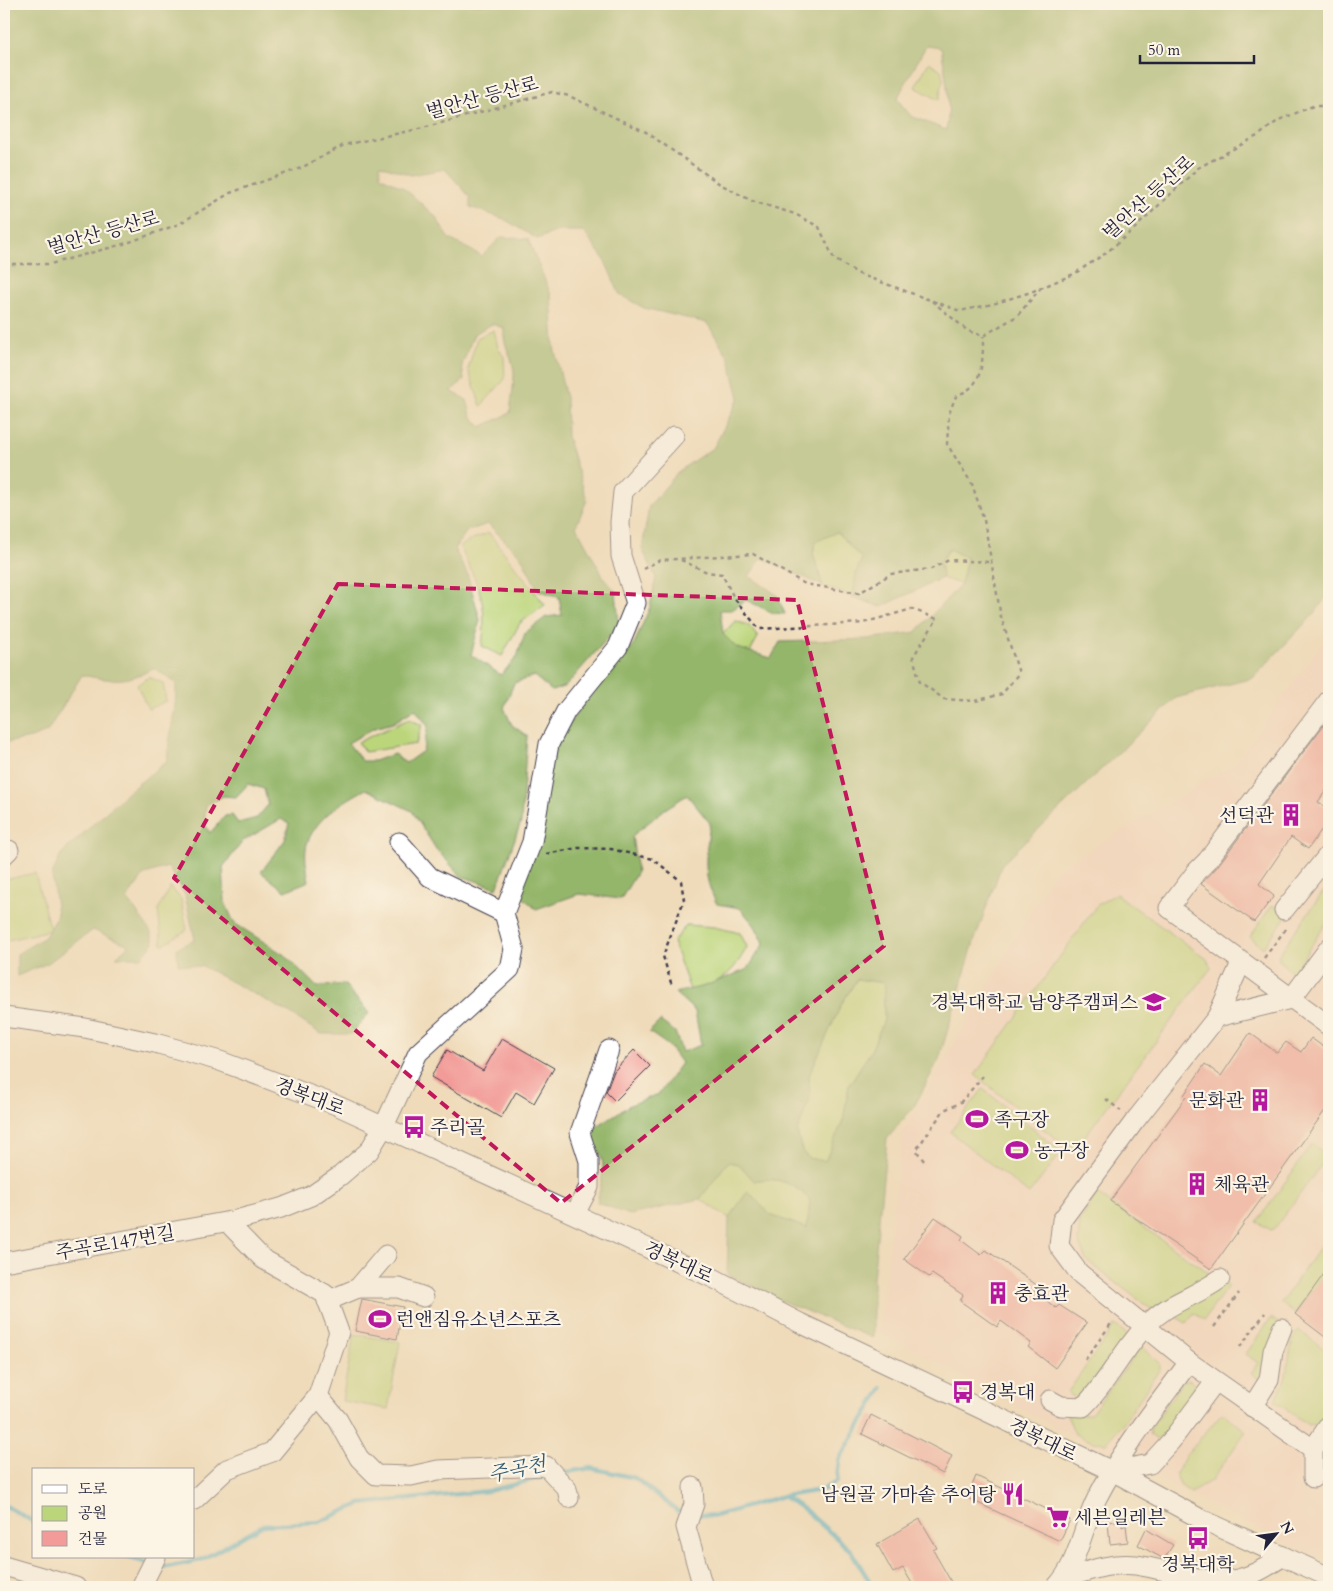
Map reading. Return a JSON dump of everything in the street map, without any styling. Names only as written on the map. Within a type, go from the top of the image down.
[{"type":"street","points":[[398,842],[430,877],[504,913],[528,857],[549,744],[566,711],[618,647],[636,603],[621,556],[620,522],[623,492],[674,436]]},
{"type":"street","points":[[1329,700],[1207,861],[1168,908],[1247,968],[1329,1026]]},
{"type":"street","points":[[1284,910],[1329,854]]},
{"type":"street","name":"주곡로147번길","points":[[4,1262],[227,1222],[281,1208],[312,1196],[340,1176],[369,1151],[384,1126],[418,1053],[510,969],[514,949],[504,913]]},
{"type":"street","points":[[1217,1017],[1292,999],[1329,948]]},
{"type":"street","points":[[1247,968],[1217,1017],[1134,1122],[1062,1220],[1059,1246],[1079,1273],[1189,1362],[1313,1449]]},
{"type":"street","name":"경복대로","points":[[4,1017],[94,1030],[155,1043],[220,1061],[336,1105],[715,1279],[800,1323],[1112,1472],[1199,1518],[1329,1577]]},
{"type":"street","points":[[575,1214],[590,1187],[588,1161],[580,1133],[586,1110],[609,1050]]},
{"type":"street","points":[[195,1499],[227,1469],[272,1452],[318,1396],[339,1332],[325,1294],[263,1259],[227,1222]]},
{"type":"street","points":[[358,1288],[386,1255]]},
{"type":"street","points":[[1050,1400],[1061,1406],[1083,1407],[1096,1394],[1146,1326],[1171,1304],[1204,1291],[1220,1279]]},
{"type":"street","points":[[327,1301],[358,1288],[398,1288],[424,1297]]},
{"type":"street","points":[[1252,1407],[1269,1380],[1273,1351],[1282,1328]]},
{"type":"street","points":[[1060,1583],[1086,1530],[1096,1500],[1112,1472],[1189,1362]]},
{"type":"street","points":[[1112,1472],[1150,1464],[1171,1441],[1215,1382]]},
{"type":"street","points":[[318,1396],[338,1420],[359,1458],[376,1475],[411,1476],[438,1470],[546,1466],[565,1491]]},
{"type":"street","points":[[1313,1478],[1313,1449],[1329,1426]]},
{"type":"street","points":[[694,1495],[686,1528],[703,1587]]},
{"type":"street","points":[[1060,1583],[1100,1567],[1134,1565],[1230,1584],[1259,1572],[1283,1556]]},
{"type":"street","points":[[143,1581],[155,1558]]},
{"type":"street","points":[[4,1566],[76,1587]]},
{"type":"path","name":"벌안산 등산로","points":[[4,264],[50,264],[126,243],[179,224],[230,193],[301,168],[344,145],[423,128],[552,92],[569,96],[646,132],[720,184],[752,201],[795,214],[819,227],[834,259],[859,274],[960,311],[993,304],[1041,288],[1074,274],[1106,253],[1153,212],[1198,168],[1259,135],[1279,120],[1313,106],[1329,106]]},
{"type":"path","name":"벌안산 등산로","points":[[930,300],[968,331],[983,336],[1017,316],[1041,288]]},
{"type":"path","points":[[681,560],[706,572],[722,574],[734,598],[759,629],[863,623],[912,609],[937,619],[913,658],[920,682],[944,699],[975,701],[1002,694],[1019,673],[1001,617],[984,520],[972,484],[947,444],[951,406],[959,394],[969,392],[983,364],[983,336]]},
{"type":"path","points":[[631,592],[643,568],[660,560],[753,554],[805,584],[859,593],[891,574],[931,570],[949,560],[990,562]]},
{"type":"path","points":[[528,857],[578,848],[611,849],[653,860],[681,880],[684,900],[663,956],[672,986]]},
{"type":"path","points":[[1247,968],[1291,921],[1284,910]]},
{"type":"path","points":[[924,1161],[916,1150],[944,1110],[960,1103],[983,1076]]},
{"type":"path","points":[[1214,1327],[1239,1293]]},
{"type":"path","points":[[1240,1347],[1265,1313]]},
{"type":"path","points":[[1085,1360],[1114,1320]]},
{"type":"highlighted area","points":[[338,584],[797,600],[884,946],[561,1203],[174,878]]},
{"type":"shaded area","name":"경복대학교 남양주캠퍼스","points":[[1329,634],[1329,1546],[1318,1559],[1057,1428],[879,1331],[902,1134],[1054,871],[1235,763]]},
{"type":"green space","points":[[4,4],[1329,4],[1329,593],[1315,613],[1253,678],[1176,698],[1002,864],[974,942],[939,1059],[915,1105],[887,1139],[873,1279],[873,1338],[791,1305],[727,1274],[729,1218],[748,1191],[770,1215],[807,1228],[810,1200],[791,1185],[770,1179],[754,1181],[739,1164],[728,1162],[700,1199],[630,1215],[597,1202],[603,1165],[591,1130],[630,1105],[659,1094],[681,1063],[669,1046],[649,1032],[660,1021],[675,1032],[682,1052],[701,1045],[695,1011],[675,993],[705,986],[748,969],[764,943],[755,926],[740,908],[717,904],[709,884],[706,865],[710,823],[687,795],[665,809],[632,836],[637,872],[621,899],[579,894],[536,909],[518,893],[555,747],[578,711],[634,644],[650,607],[656,577],[642,549],[649,506],[680,470],[714,447],[739,398],[729,358],[707,323],[644,308],[620,295],[604,259],[583,231],[558,231],[537,239],[504,219],[470,207],[470,197],[445,169],[411,175],[380,165],[380,176],[404,188],[436,217],[448,238],[482,256],[501,237],[528,239],[551,295],[554,347],[566,398],[567,436],[587,500],[576,526],[604,578],[616,592],[619,625],[566,686],[552,691],[534,676],[514,683],[504,708],[512,725],[527,736],[521,822],[497,888],[461,876],[436,849],[412,811],[366,789],[332,810],[313,832],[308,841],[306,851],[309,881],[285,891],[261,872],[285,840],[289,823],[281,819],[243,841],[223,867],[225,902],[234,923],[286,956],[317,987],[344,984],[369,1013],[351,1034],[321,1034],[289,1013],[204,967],[178,964],[177,948],[195,940],[185,895],[168,867],[145,874],[127,898],[150,931],[154,942],[142,957],[116,957],[129,945],[93,930],[48,963],[17,976],[17,954],[45,937],[57,915],[52,875],[61,854],[128,792],[167,761],[176,683],[154,668],[136,676],[119,679],[101,679],[82,675],[47,732],[31,738],[4,743]],"holes":[[[926,46],[941,48],[948,101],[946,130],[911,116],[897,99]],[[492,324],[504,328],[506,346],[514,373],[510,413],[481,427],[471,415],[467,400],[451,391],[464,380],[462,365],[474,334]],[[488,524],[522,558],[538,590],[559,597],[562,615],[546,617],[525,633],[517,657],[501,675],[471,655],[480,620],[467,573],[454,549],[467,531]],[[837,532],[862,559],[856,573],[853,597],[881,607],[942,578],[940,562],[949,549],[967,558],[961,584],[916,632],[868,639],[780,642],[771,658],[737,648],[723,634],[720,610],[732,610],[746,600],[773,613],[785,614],[777,595],[749,576],[762,558],[823,586],[813,554],[815,542]],[[415,709],[428,726],[423,751],[406,763],[394,754],[374,761],[362,761],[348,743],[374,728],[393,723]],[[248,784],[264,789],[268,805],[257,818],[238,823],[232,815],[225,816],[210,833],[204,823],[206,805],[223,796],[236,797]],[[857,979],[884,983],[884,1020],[871,1051],[849,1085],[843,1121],[825,1161],[808,1158],[802,1151],[797,1132],[810,1098],[809,1075],[841,1005]]]},
{"type":"green space","points":[[929,62],[941,70],[943,79],[939,100],[915,87]]},
{"type":"green space","points":[[494,330],[498,348],[504,357],[505,379],[481,406],[468,369],[477,338]]},
{"type":"green space","points":[[837,532],[862,559],[856,573],[853,597],[823,586],[813,554],[815,542]]},
{"type":"green space","points":[[489,533],[545,605],[520,623],[502,656],[482,646],[484,630],[483,605],[477,584],[460,547],[470,540]]},
{"type":"green space","points":[[950,549],[967,558],[961,584],[942,578],[940,562]]},
{"type":"green space","points":[[735,621],[748,625],[758,637],[750,652],[737,648],[723,634]]},
{"type":"green space","points":[[149,677],[163,683],[166,701],[148,709],[137,685]]},
{"type":"green space","points":[[409,719],[422,725],[416,744],[365,752],[358,742]]},
{"type":"green space","points":[[35,873],[50,930],[4,941],[4,880]]},
{"type":"green space","points":[[170,887],[181,899],[187,930],[162,945],[158,910]]},
{"type":"green space","points":[[1329,889],[1329,919],[1293,973],[1279,961],[1279,954],[1323,892]]},
{"type":"green space","points":[[1116,894],[1207,959],[1211,968],[1073,1152],[975,1075],[1097,905]]},
{"type":"green space","points":[[1272,905],[1288,914],[1263,948],[1250,937]]},
{"type":"green space","points":[[686,925],[714,927],[740,933],[747,947],[731,971],[718,981],[690,990],[673,942]]},
{"type":"green space","points":[[857,979],[884,983],[884,1020],[871,1051],[849,1085],[843,1121],[825,1161],[808,1158],[802,1151],[797,1132],[810,1098],[809,1075],[841,1005]]},
{"type":"green space","name":"농구장","points":[[983,1089],[1062,1152],[1029,1194],[950,1132]]},
{"type":"green space","points":[[1312,1144],[1328,1156],[1274,1229],[1271,1230],[1257,1222]]},
{"type":"green space","points":[[727,1162],[739,1164],[754,1181],[777,1180],[798,1189],[810,1200],[807,1228],[770,1215],[748,1191],[729,1218],[700,1199]]},
{"type":"green space","points":[[1097,1194],[1213,1276],[1156,1313],[1086,1260],[1078,1241],[1080,1221]]},
{"type":"green space","points":[[1329,1234],[1329,1267],[1295,1314],[1281,1303]]},
{"type":"green space","points":[[1223,1282],[1228,1286],[1204,1320],[1194,1313],[1186,1323],[1173,1315]]},
{"type":"green space","points":[[1271,1318],[1279,1323],[1264,1383],[1251,1373],[1258,1363],[1246,1354]]},
{"type":"green space","points":[[1115,1325],[1129,1336],[1086,1393],[1079,1397],[1070,1396],[1068,1392]]},
{"type":"green space","points":[[1299,1330],[1329,1353],[1329,1378],[1326,1382],[1329,1386],[1329,1413],[1319,1424],[1308,1425],[1275,1401],[1285,1379],[1293,1338]]},
{"type":"green space","points":[[354,1334],[400,1342],[388,1409],[342,1401]]},
{"type":"green space","points":[[1141,1347],[1160,1363],[1160,1369],[1124,1422],[1106,1443],[1093,1442],[1075,1434],[1067,1415],[1091,1414]]},
{"type":"green space","points":[[1190,1380],[1195,1385],[1195,1391],[1157,1440],[1149,1434],[1151,1428],[1183,1381]]},
{"type":"green space","points":[[1222,1413],[1246,1431],[1212,1480],[1191,1493],[1180,1485],[1176,1474],[1186,1455]]},
{"type":"building","name":"선덕관","points":[[1329,718],[1329,786],[1318,802],[1329,811],[1329,819],[1308,849],[1291,837],[1259,884],[1274,896],[1254,922],[1201,884],[1216,868]]},
{"type":"building","points":[[1250,1033],[1277,1053],[1286,1042],[1301,1052],[1311,1038],[1329,1051],[1329,1105],[1211,1269],[1110,1201],[1186,1097],[1184,1095],[1205,1064],[1221,1076]]},
{"type":"building","points":[[502,1038],[554,1068],[534,1103],[516,1092],[501,1118],[431,1077],[447,1050],[483,1071]]},
{"type":"building","points":[[634,1050],[650,1066],[615,1101],[606,1092],[614,1071]]},
{"type":"building","name":"충효관","points":[[935,1217],[963,1236],[961,1240],[981,1255],[986,1250],[1038,1286],[1034,1291],[1056,1308],[1059,1305],[1087,1323],[1055,1368],[1028,1347],[1031,1343],[1001,1321],[997,1327],[960,1301],[963,1295],[932,1274],[929,1277],[904,1259]]},
{"type":"building","points":[[1329,1267],[1329,1340],[1295,1314]]},
{"type":"building","points":[[362,1299],[403,1307],[397,1339],[355,1331]]},
{"type":"building","points":[[871,1415],[952,1456],[943,1474],[862,1434]]},
{"type":"building","points":[[976,1476],[1070,1520],[1060,1541],[967,1498]]},
{"type":"building","points":[[920,1519],[937,1548],[933,1550],[954,1587],[914,1587],[903,1568],[893,1573],[877,1544]]},
{"type":"building","points":[[1122,1520],[1122,1527],[1126,1525],[1128,1542],[1110,1544],[1108,1522]]},
{"type":"building","points":[[1146,1529],[1173,1545],[1164,1559],[1138,1545]]},
{"type":"waterway","points":[[784,1496],[822,1490],[837,1481],[839,1460],[882,1388]]},
{"type":"waterway","name":"주곡천","points":[[561,1473],[591,1468],[635,1478],[679,1512],[687,1513]]},
{"type":"waterway","name":"주곡천","points":[[158,1565],[167,1567],[201,1560],[263,1525],[319,1522],[360,1504],[488,1491],[548,1476]]},
{"type":"waterway","name":"주곡천","points":[[695,1514],[715,1516],[783,1496],[805,1510],[851,1551],[873,1587]]},
{"type":"waterway","name":"주곡천","points":[[4,1505],[32,1521]]},
{"type":"waterway","name":"주곡천","points":[[130,1558],[148,1563]]},
{"type":"place","name":"선덕관","points":[[1291,815]]},
{"type":"place","name":"경복대학교 남양주캠퍼스","points":[[1154,1002]]},
{"type":"place","name":"문화관","points":[[1260,1100]]},
{"type":"place","name":"족구장","points":[[977,1119]]},
{"type":"place","name":"주리골","points":[[414,1127]]},
{"type":"place","name":"농구장","points":[[1017,1150]]},
{"type":"place","name":"체육관","points":[[1197,1184]]},
{"type":"place","name":"충효관","points":[[998,1293]]},
{"type":"place","name":"런앤짐유소년스포츠","points":[[380,1319]]},
{"type":"place","name":"경복대","points":[[963,1392]]},
{"type":"place","name":"남원골 가마솥 추어탕","points":[[1013,1494]]},
{"type":"place","name":"세븐일레븐","points":[[1058,1517]]},
{"type":"place","name":"경복대학","points":[[1198,1538]]}]
